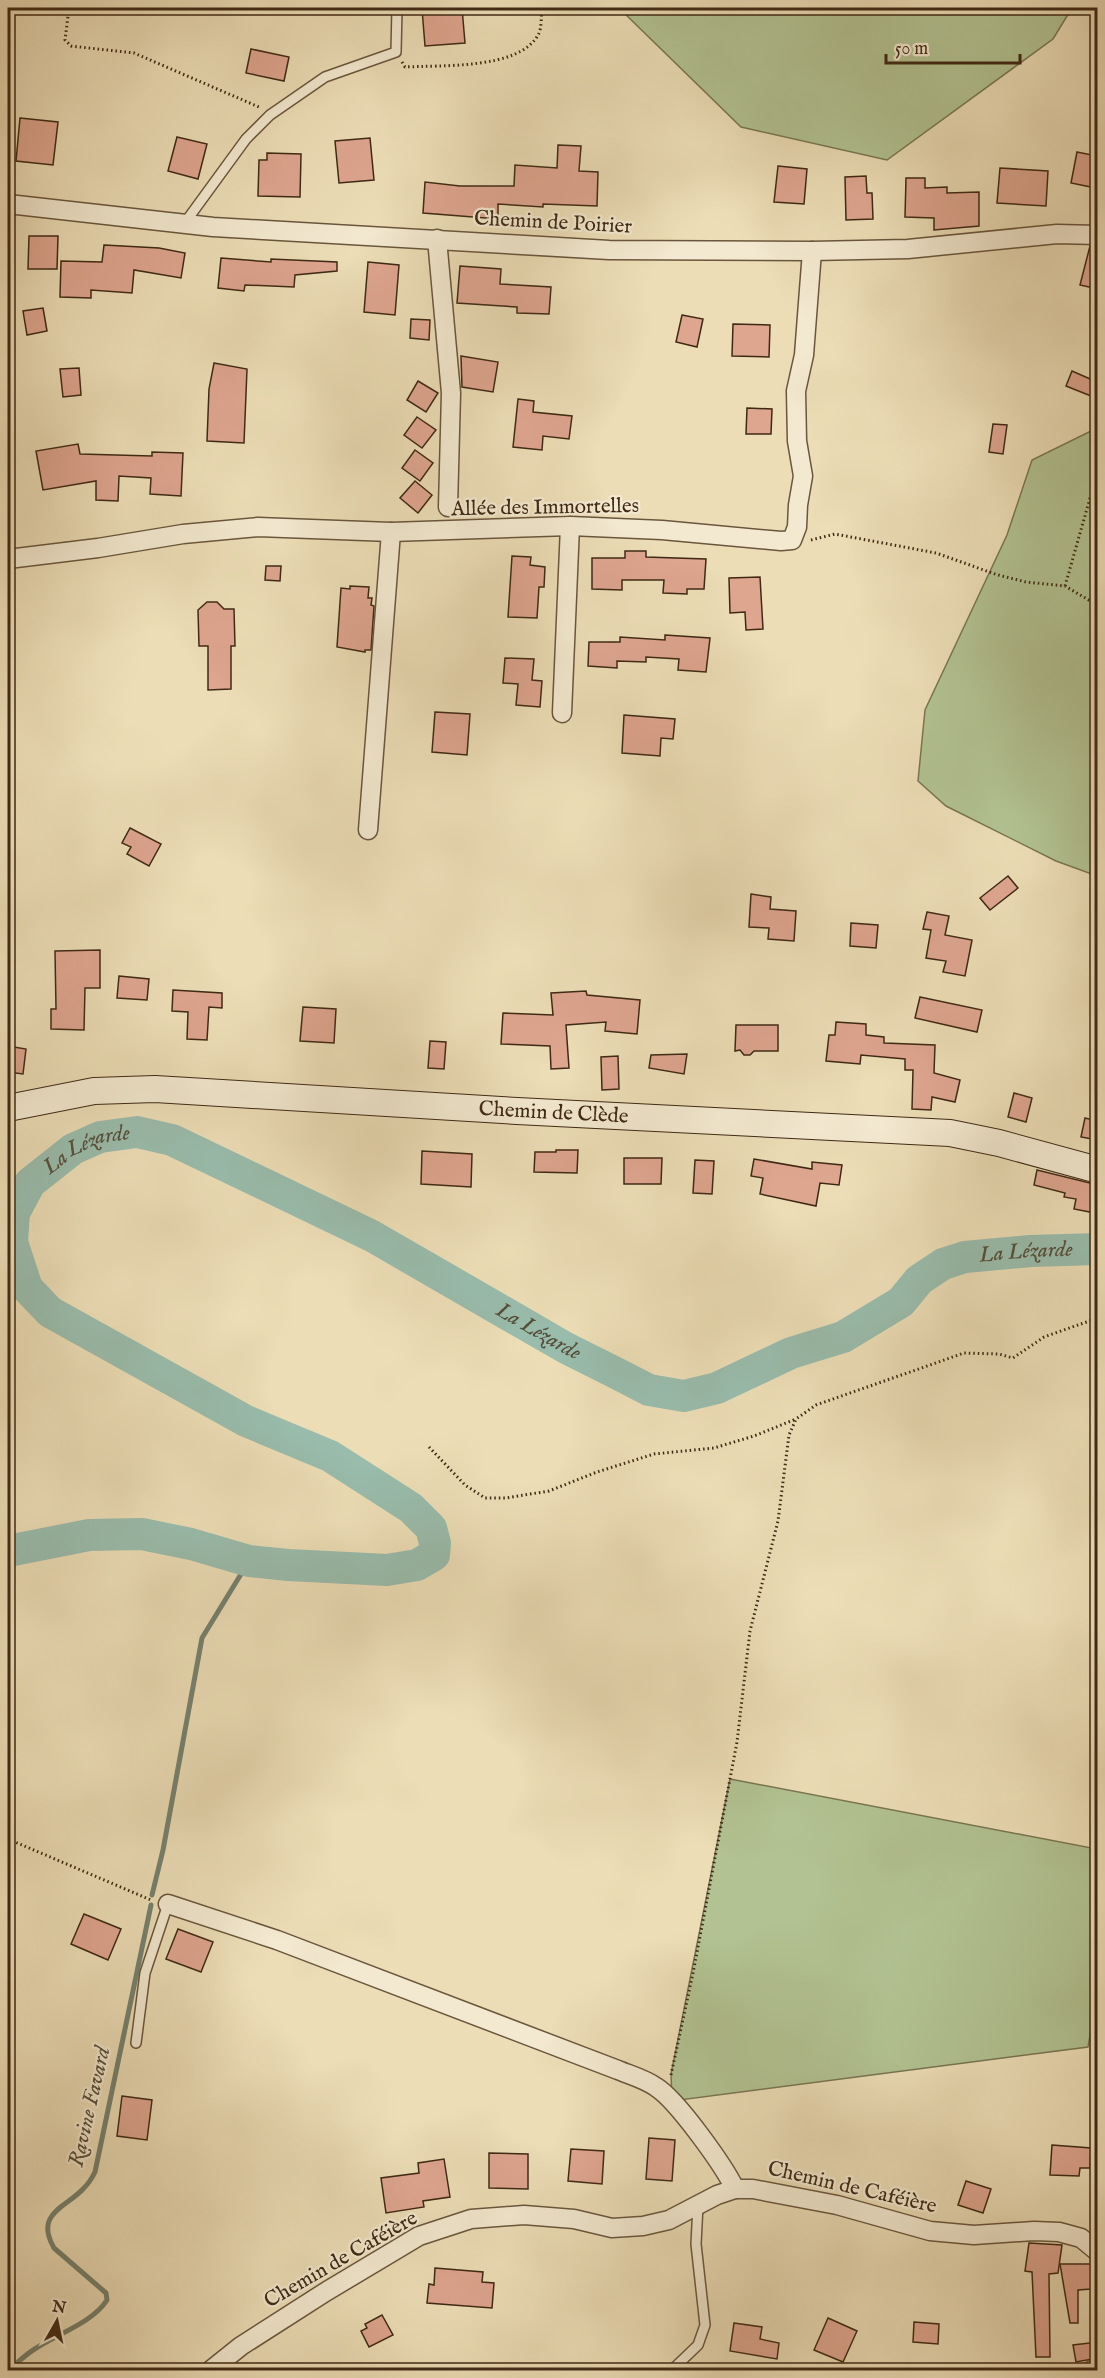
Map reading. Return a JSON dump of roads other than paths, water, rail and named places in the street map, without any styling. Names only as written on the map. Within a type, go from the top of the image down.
[{"type":"main road","name":"Chemin de Clède","points":[[8,1108],[94,1091],[155,1089],[517,1111],[950,1133],[999,1143],[1098,1170]]},
{"type":"street","name":"Chemin de Poirier","points":[[8,204],[184,224],[609,250],[908,249],[1057,234],[1098,235]]},
{"type":"street","points":[[437,239],[451,393],[448,507]]},
{"type":"street","name":"Allée des Immortelles","points":[[8,560],[183,534],[258,528],[391,532],[570,526],[792,540],[797,527],[803,476],[797,441],[796,391],[804,355],[812,251]]},
{"type":"street","points":[[562,713],[570,526]]},
{"type":"street","points":[[368,830],[391,532]]},
{"type":"street","points":[[168,1905],[277,1940],[656,2086],[672,2101],[728,2174],[735,2189]]},
{"type":"street","name":"Chemin de Caféière","points":[[211,2370],[241,2346],[419,2236],[471,2219],[524,2215],[574,2220],[612,2229],[643,2226],[669,2220],[735,2189],[768,2191],[837,2205],[930,2231],[974,2235],[1034,2231],[1059,2232],[1081,2238],[1098,2252]]},
{"type":"street","points":[[1092,2370],[1098,2370]]},
{"type":"lane","points":[[184,224],[246,139],[270,116],[325,77],[396,52],[397,8]]},
{"type":"lane","points":[[136,2043],[145,1973],[168,1905]]},
{"type":"lane","points":[[672,2370],[698,2345],[705,2325],[696,2244],[698,2205]]},
{"type":"waterway","name":"La Lézarde","points":[[8,1551],[89,1535],[142,1534],[191,1544],[249,1561],[288,1565],[387,1570],[417,1565],[434,1555],[435,1543],[431,1528],[411,1508],[330,1456],[246,1421],[50,1312],[27,1288],[12,1242],[14,1213],[30,1183],[73,1149],[100,1137],[137,1132],[172,1140],[372,1236],[566,1348],[649,1390],[684,1396],[717,1388],[791,1353],[843,1337],[901,1302],[919,1280],[943,1264],[965,1257],[1031,1251],[1098,1249]]},
{"type":"waterway","name":"Ravine Favard","points":[[152,1895],[163,1850],[202,1638],[249,1561]]},
{"type":"waterway","name":"Ravine Favard","points":[[9,2370],[34,2349],[85,2321],[107,2300],[106,2293],[54,2248],[48,2227],[55,2212],[77,2195],[95,2172],[151,1905]]}]
